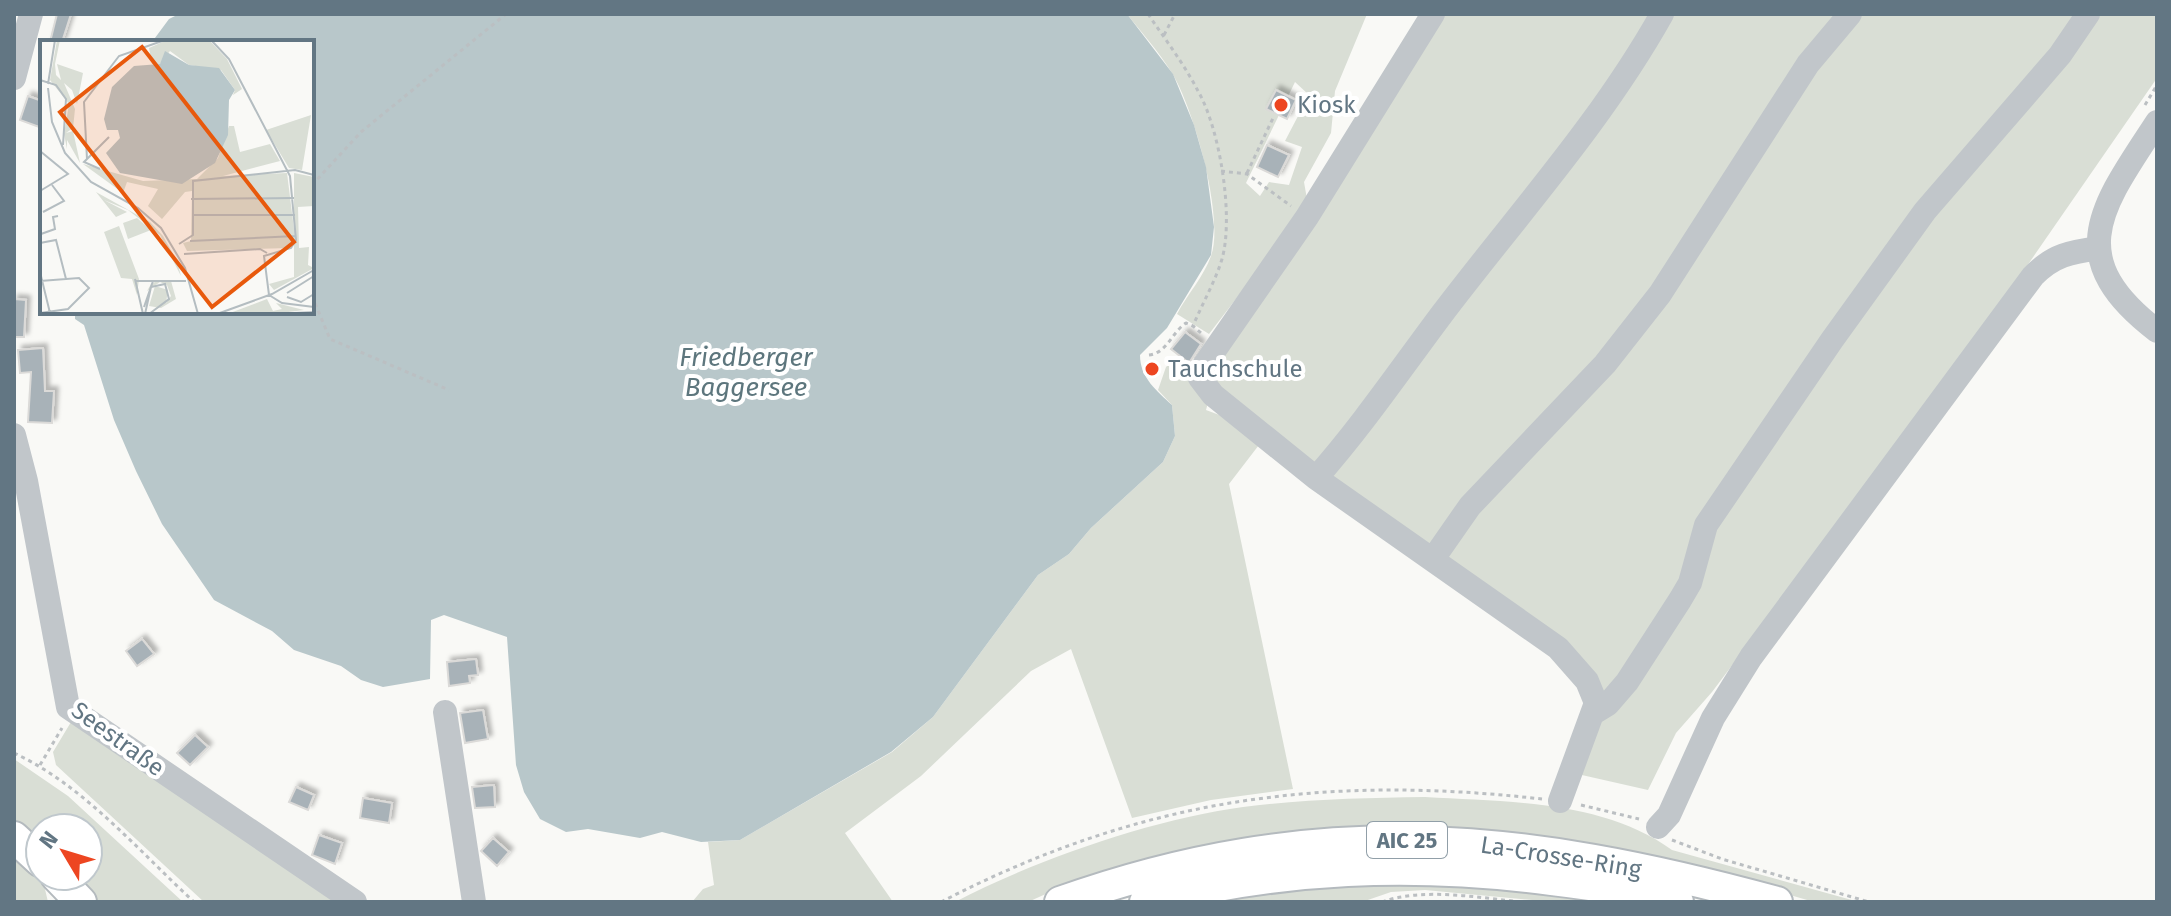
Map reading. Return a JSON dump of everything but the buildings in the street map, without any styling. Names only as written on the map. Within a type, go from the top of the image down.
[{"type":"main road","name":"La-Crosse-Ring","points":[[1060,902],[1201,861],[1302,845],[1407,840],[1485,843],[1594,858],[1777,902]]},
{"type":"main road","name":"La-Crosse-Ring","points":[[1145,902],[1244,880],[1347,869],[1419,867],[1507,873],[1678,902]]},
{"type":"street","points":[[14,78],[31,14]]},
{"type":"street","points":[[1433,14],[1307,217],[1205,364],[1200,378],[1213,395],[1316,478],[1558,648],[1587,681],[1596,703],[1595,712],[1569,769],[1560,801]]},
{"type":"street","points":[[1316,478],[1363,424],[1443,313],[1538,195],[1617,87],[1662,14]]},
{"type":"street","points":[[1433,559],[1470,506],[1627,338],[1696,241],[1808,64],[1850,14]]},
{"type":"street","points":[[1595,712],[1608,704],[1627,682],[1680,600],[1690,583],[1706,525],[1832,340],[1925,211],[2060,55],[2088,14]]},
{"type":"street","points":[[2157,122],[2109,198],[2099,248],[2106,282],[2130,310],[2157,331]]},
{"type":"street","points":[[1658,827],[1669,815],[1713,718],[1751,657],[2033,276],[2048,260],[2061,254],[2099,248]]},
{"type":"street","name":"Seestraße","points":[[14,435],[26,481],[64,699],[73,711],[355,902]]},
{"type":"street","points":[[445,712],[474,902]]},
{"type":"path","points":[[314,183],[380,115],[506,14]]},
{"type":"path","points":[[1148,14],[1200,93],[1214,133],[1221,171],[1227,223],[1222,258],[1193,326]]},
{"type":"path","points":[[1163,37],[1175,14]]},
{"type":"path","points":[[1247,174],[1274,116]]},
{"type":"path","points":[[1221,171],[1247,174],[1307,217]]},
{"type":"path","points":[[314,301],[330,339],[449,390]]},
{"type":"path","points":[[1149,355],[1161,351],[1181,325],[1186,323],[1198,330]]},
{"type":"path","points":[[40,765],[73,711]]},
{"type":"path","points":[[14,753],[40,765],[194,902]]},
{"type":"path","name":"La-Crosse-Ring","points":[[1382,902],[1395,897],[1438,896],[1523,902]]},
{"type":"shaded area","points":[[1127,14],[1367,14],[1335,91],[1331,133],[1304,182],[1308,205],[1209,334],[1177,314],[1211,256],[1214,216],[1205,163],[1189,110],[1172,73]],"holes":[[[1295,82],[1309,95],[1285,141],[1302,147],[1289,185],[1269,182],[1260,196],[1246,183]]]},
{"type":"shaded area","points":[[1438,14],[2157,14],[2157,78],[1966,354],[1712,692],[1676,733],[1648,790],[1573,773],[1599,695],[1319,475],[1204,379]]},
{"type":"shaded area","points":[[1177,357],[1193,369],[1209,399],[1206,410],[1238,422],[1262,441],[1229,484],[1293,789],[1211,800],[1132,818],[1071,649],[1031,671],[921,776],[845,833],[893,902],[692,902],[703,889],[714,885],[708,842],[740,840],[892,752],[933,717],[1038,575],[1069,554],[1091,528],[1163,462],[1175,436],[1172,405],[1158,390],[1166,367]]},
{"type":"shaded area","points":[[71,722],[340,902],[204,902],[56,765],[53,752]]},
{"type":"shaded area","points":[[14,759],[68,796],[85,812],[24,812],[24,827],[14,819]]},
{"type":"shaded area","points":[[1425,797],[1521,803],[1585,813],[1616,821],[1672,850],[1859,902],[1814,902],[1742,881],[1564,842],[1493,831],[1371,827],[1297,834],[1059,888],[1028,902],[955,902],[1021,871],[1095,843],[1171,821],[1266,804]]},
{"type":"shaded area","points":[[104,829],[183,902],[97,902],[89,892],[104,892]]},
{"type":"shaded area","points":[[14,854],[24,864],[24,892],[46,892],[48,902],[14,902]]},
{"type":"shaded area","points":[[1418,877],[1613,902],[1554,902],[1425,890],[1391,892],[1362,902],[1191,902],[1253,888]]},
{"type":"water","name":"Friedberger Baggersee","points":[[179,14],[1127,14],[1173,74],[1194,125],[1206,167],[1214,227],[1211,255],[1167,328],[1140,355],[1146,377],[1172,405],[1175,436],[1163,462],[1091,528],[1069,554],[1038,575],[933,717],[891,752],[740,840],[701,842],[662,832],[640,838],[588,829],[566,832],[540,819],[524,792],[516,765],[507,637],[444,615],[431,620],[430,679],[383,687],[361,680],[341,666],[294,650],[272,631],[214,600],[162,524],[136,471],[114,420],[84,325],[75,319],[75,314],[314,314],[314,40],[153,40],[169,19]]},
{"type":"place","name":"Kiosk","points":[[1281,105]]},
{"type":"place","name":"Tauchschule","points":[[1152,369]]}]
